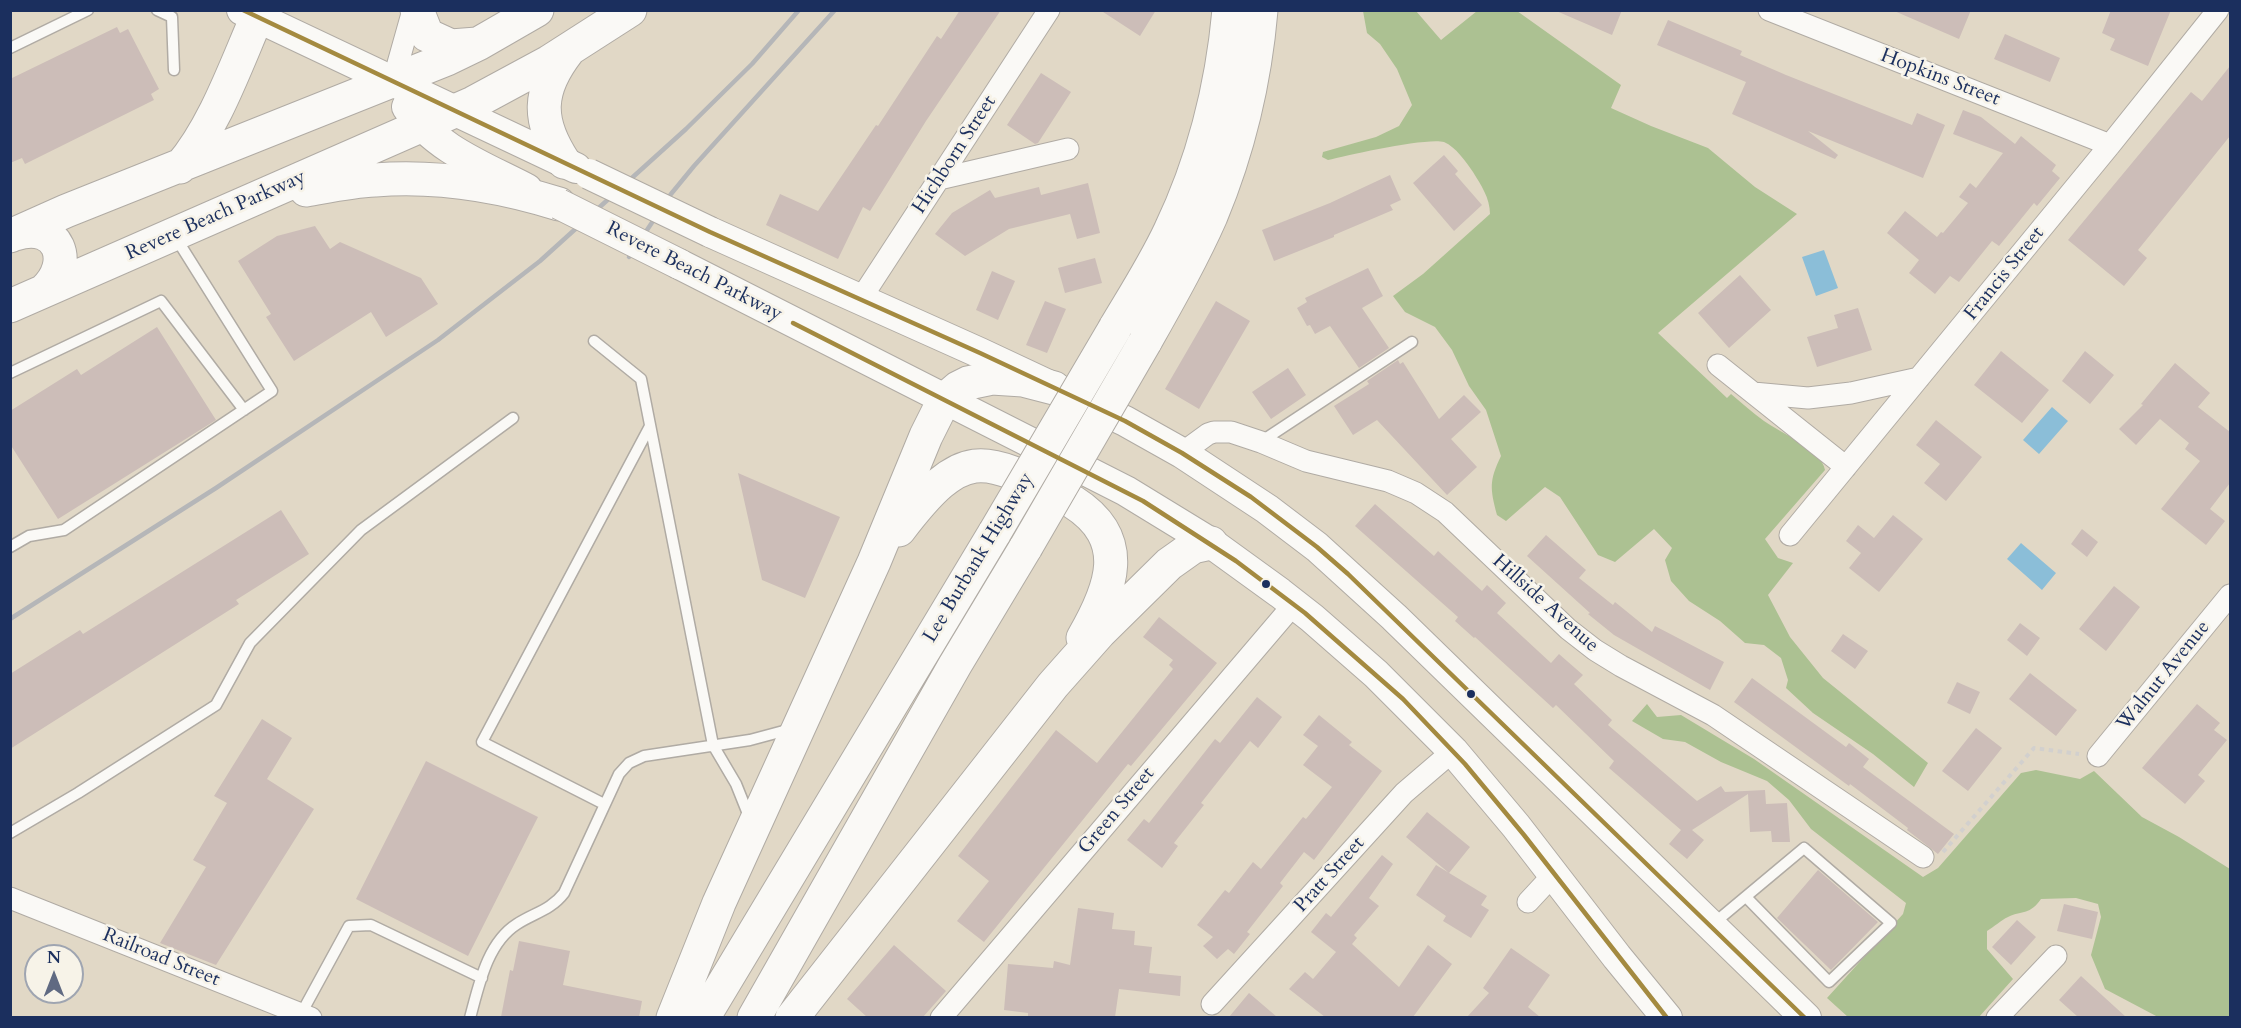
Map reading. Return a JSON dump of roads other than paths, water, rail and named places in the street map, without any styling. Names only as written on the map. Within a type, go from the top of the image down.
[{"type":"highway","points":[[415,10],[427,35],[451,46],[478,44]]},
{"type":"highway","points":[[10,236],[66,211],[393,81],[478,44],[537,10]]},
{"type":"highway","points":[[455,111],[496,92],[569,50],[630,10]]},
{"type":"highway","name":"Lee Burbank Highway","points":[[703,1017],[995,532],[1169,233],[1196,168],[1215,101],[1229,10]]},
{"type":"highway","name":"Lee Burbank Highway","points":[[754,1017],[955,665],[1145,342],[1202,235],[1225,178],[1240,129],[1250,88],[1261,10]]},
{"type":"highway","points":[[180,167],[194,150],[205,131],[250,14]]},
{"type":"highway","points":[[569,50],[551,78],[543,108],[547,132],[577,168]]},
{"type":"highway","name":"Revere Beach Parkway","points":[[10,306],[455,111]]},
{"type":"highway","points":[[246,203],[338,184],[403,179],[483,186],[559,204]]},
{"type":"highway","points":[[10,236],[26,231],[38,231],[48,235],[55,242],[60,255],[60,265],[56,279],[44,291]]},
{"type":"highway","points":[[673,1017],[700,945],[874,562],[926,435],[944,400],[968,383],[992,378],[1023,380],[1054,388]]},
{"type":"highway","points":[[874,562],[927,495],[943,479],[967,467],[984,465],[1005,468],[1083,508],[1099,524],[1109,542],[1111,551],[1109,573],[1102,599],[1089,628],[1053,685]]},
{"type":"highway","points":[[792,1017],[1053,685],[1100,632],[1169,564],[1193,547],[1210,543]]},
{"type":"main road","points":[[250,14],[393,81]]},
{"type":"main road","name":"Revere Beach Parkway","points":[[393,81],[710,232],[1125,421],[1182,453],[1285,522],[1348,574],[1806,1017]]},
{"type":"main road","name":"Revere Beach Parkway","points":[[393,81],[406,105],[422,126],[451,149],[1126,491],[1210,543],[1294,604],[1376,674],[1453,751],[1516,826],[1666,1017]]},
{"type":"street","points":[[393,81],[415,10]]},
{"type":"street","name":"Hichborn Street","points":[[860,300],[1049,10]]},
{"type":"street","name":"Hopkins Street","points":[[1769,10],[2110,145]]},
{"type":"street","name":"Francis Street","points":[[1790,535],[2218,10]]},
{"type":"street","points":[[939,180],[1068,149]]},
{"type":"street","points":[[1718,365],[1846,467]]},
{"type":"street","points":[[1753,393],[1808,398],[1851,393],[1919,378]]},
{"type":"street","name":"Hillside Avenue","points":[[1182,453],[1214,432],[1231,432],[1319,465],[1388,481],[1406,488],[1436,505],[1568,629],[1595,650],[1713,715],[1931,857]]},
{"type":"street","name":"Walnut Avenue","points":[[2098,756],[2230,595]]},
{"type":"street","name":"Green Street","points":[[941,1017],[1294,604]]},
{"type":"street","name":"Pratt Street","points":[[1212,1004],[1404,794],[1453,751]]},
{"type":"street","points":[[1528,902],[1554,874]]},
{"type":"street","name":"Railroad Street","points":[[10,897],[306,1016]]},
{"type":"street","points":[[1997,1017],[2056,956]]},
{"type":"lane","points":[[10,48],[88,10]]},
{"type":"lane","points":[[157,10],[173,14],[174,70]]},
{"type":"lane","points":[[10,547],[28,536],[64,530],[272,391],[174,234]]},
{"type":"lane","points":[[10,373],[161,302],[244,410]]},
{"type":"lane","points":[[594,341],[641,379],[713,745],[740,794],[752,828]]},
{"type":"lane","points":[[1261,442],[1412,342]]},
{"type":"lane","points":[[10,834],[216,705],[250,643],[361,530],[513,418]]},
{"type":"lane","points":[[604,804],[482,742],[650,426]]},
{"type":"lane","points":[[470,1017],[494,949],[510,929],[551,906],[564,893],[604,804],[624,768],[636,758],[760,738],[780,733],[799,724]]},
{"type":"lane","points":[[1711,925],[1804,848],[1891,923],[1829,982],[1746,897]]},
{"type":"lane","points":[[306,1016],[348,926],[371,925],[482,978]]},
{"type":"water","points":[[1824,250],[1838,288],[1816,296],[1802,257]]},
{"type":"water","points":[[2052,407],[2068,421],[2039,454],[2023,440]]},
{"type":"water","points":[[2021,543],[2056,573],[2042,590],[2007,559]]},
{"type":"railway","points":[[10,619],[216,488],[438,340],[540,261],[686,129],[752,64],[799,10]]},
{"type":"railway","points":[[629,257],[671,194],[694,166],[835,10]]}]
